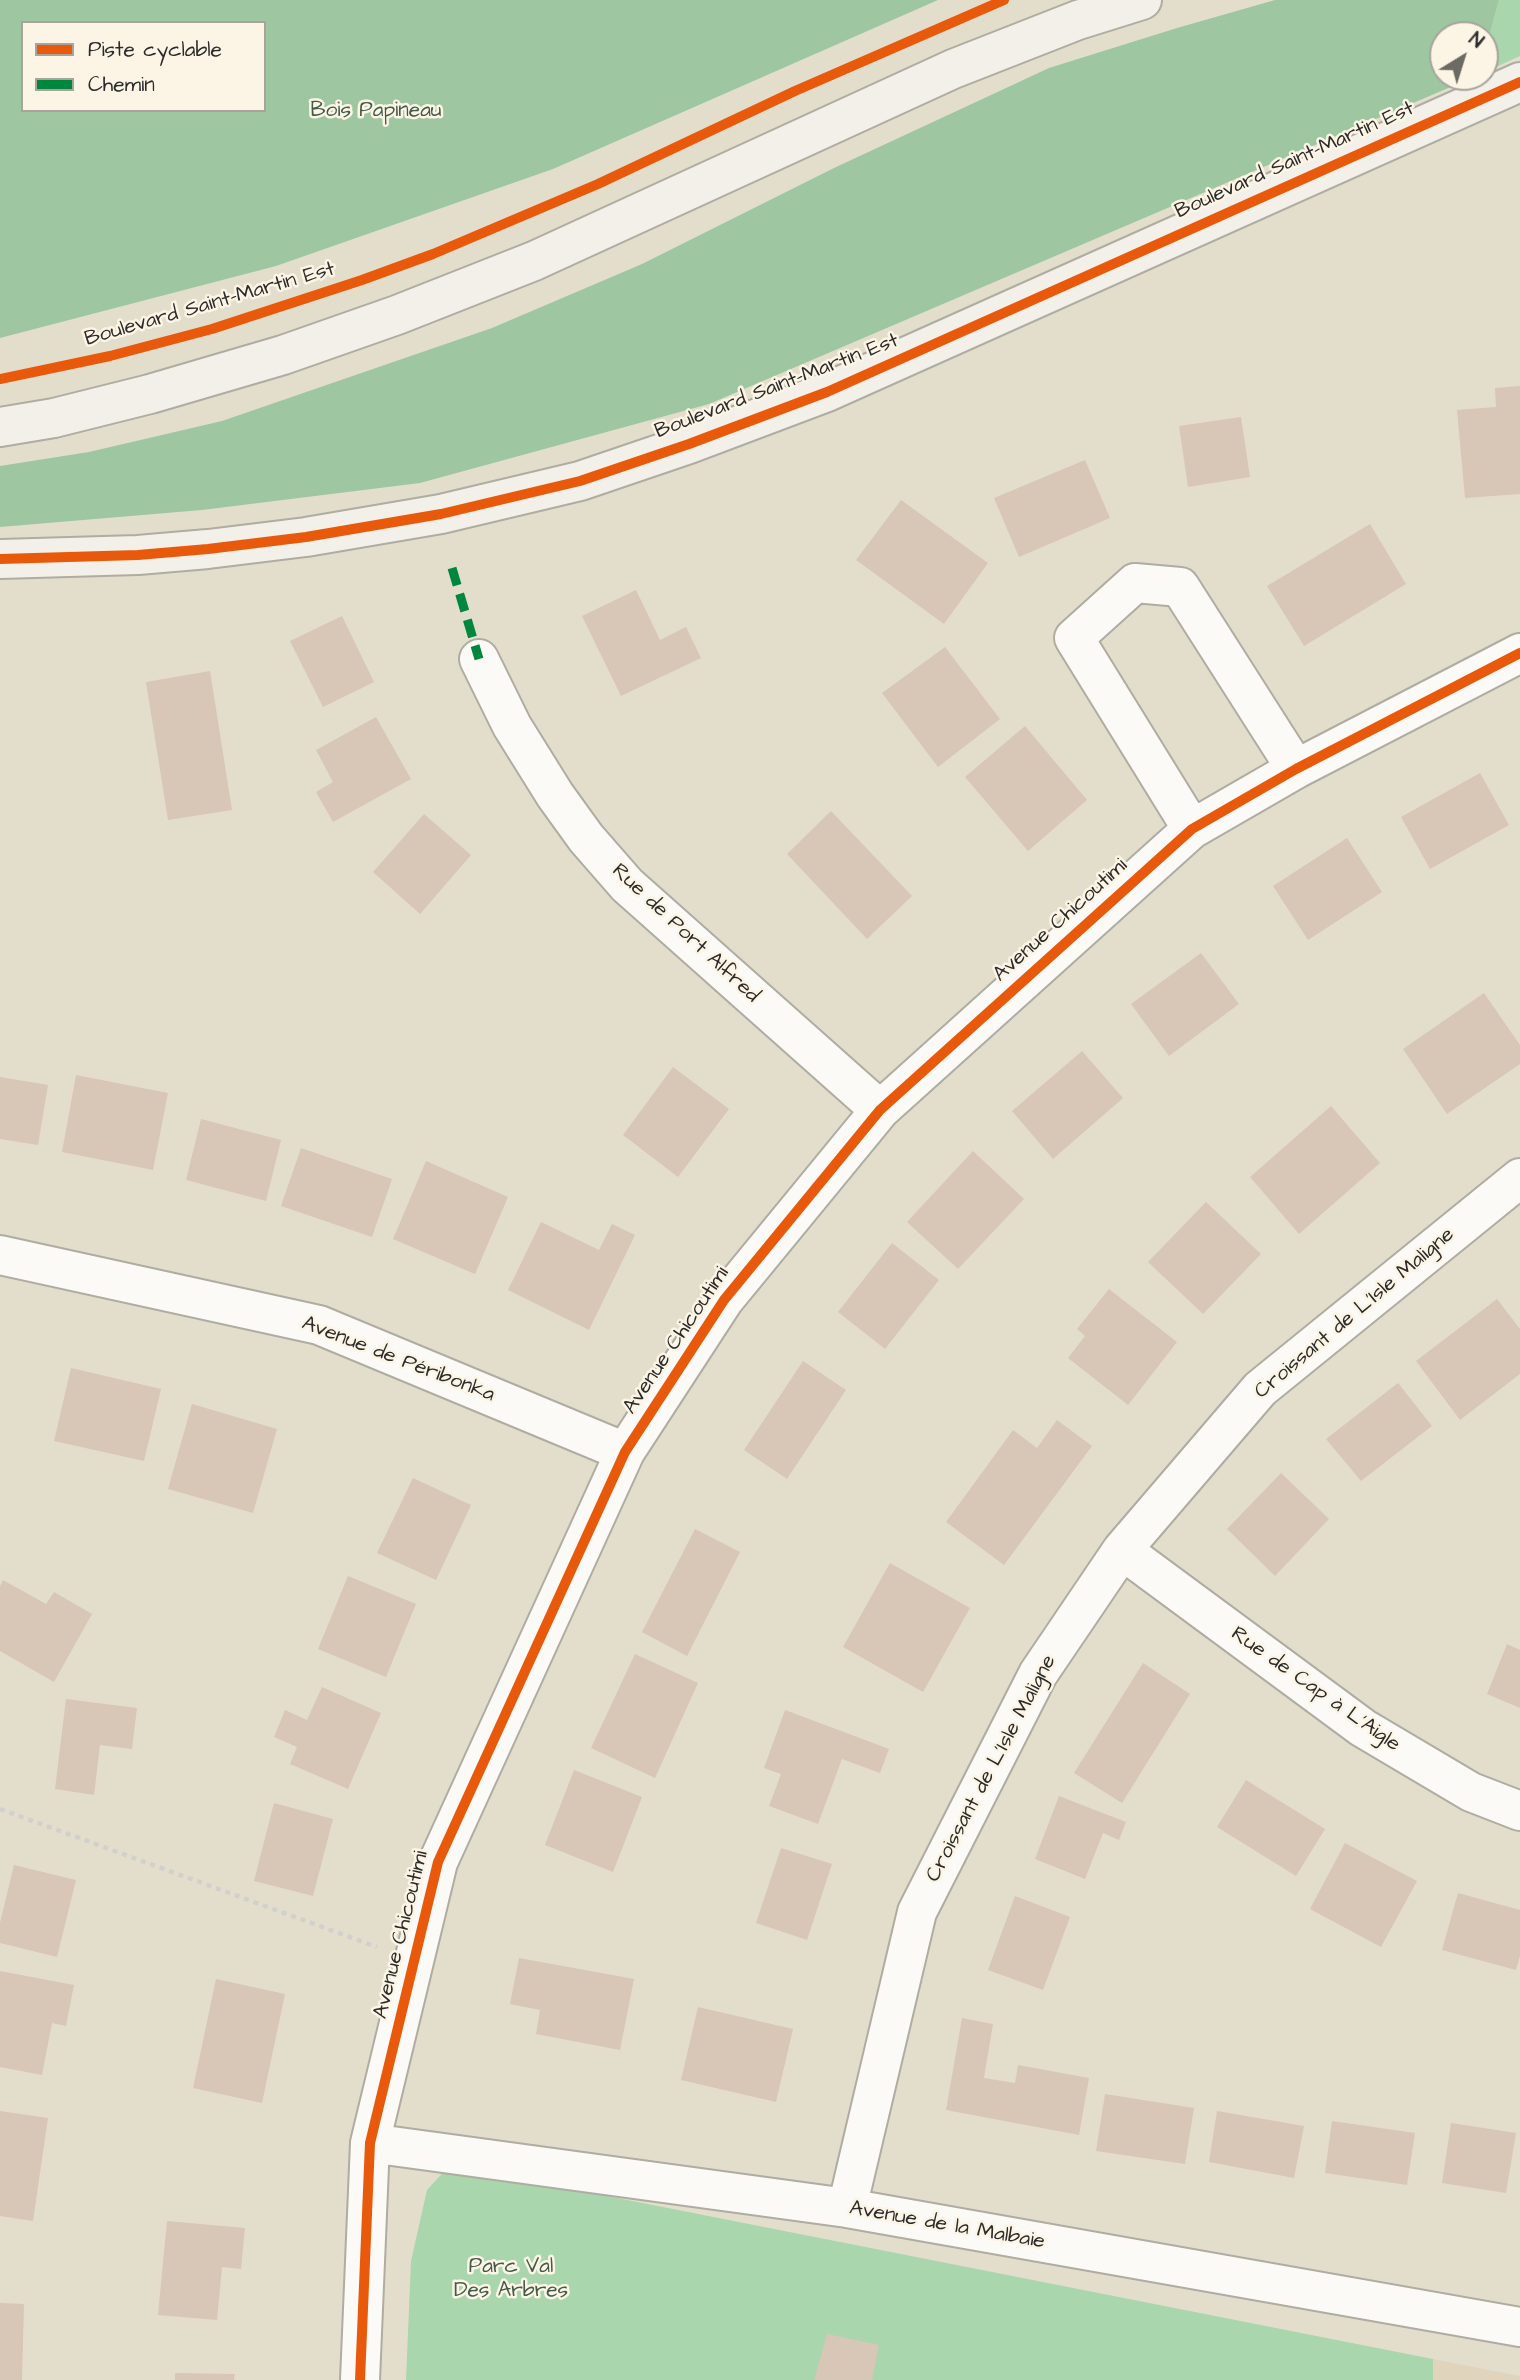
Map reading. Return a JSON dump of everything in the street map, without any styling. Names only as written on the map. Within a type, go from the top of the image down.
[{"type":"main road","points":[[0,428],[54,418],[150,394],[283,355],[397,315],[534,261],[953,69],[1078,20],[1142,0]]},
{"type":"main road","name":"Boulevard Saint-Martin Est","points":[[0,559],[208,550],[306,537],[441,514],[580,481],[689,444],[839,387],[1520,82]]},
{"type":"street","points":[[1192,829],[1074,638],[1135,583],[1180,587],[1296,769]]},
{"type":"street","name":"Avenue Chicoutimi","points":[[360,2380],[370,2143],[438,1862],[625,1452],[724,1300],[880,1110],[1192,829],[1296,769],[1520,653]]},
{"type":"street","name":"Rue de Port Alfred","points":[[479,659],[512,726],[555,795],[586,838],[627,886],[880,1110]]},
{"type":"street","name":"Croissant de L'Isle Maligne","points":[[847,2208],[917,1912],[1038,1674],[1122,1550],[1260,1389],[1519,1181]]},
{"type":"street","name":"Avenue de Péribonka","points":[[0,1255],[319,1325],[625,1452]]},
{"type":"street","name":"Rue de Cap à L'Aigle","points":[[1122,1550],[1363,1728],[1471,1792],[1520,1811]]},
{"type":"street","name":"Avenue de la Malbaie","points":[[370,2143],[847,2208],[1520,2327]]},
{"type":"path","points":[[0,1809],[414,1961]]},
{"type":"shaded area","points":[[1433,2359],[1520,2376],[1520,2380],[1433,2380]]},
{"type":"green space","name":"Bois Papineau","points":[[0,0],[938,0],[553,169],[276,266],[0,338]]},
{"type":"green space","points":[[1275,0],[1499,0],[1493,21],[1429,21],[1429,91],[1441,91],[709,404],[420,483],[202,510],[0,527],[0,466],[89,452],[222,421],[492,328],[642,264],[834,168],[1049,68]]},
{"type":"green space","points":[[1499,0],[1520,0],[1520,56],[1499,66],[1499,21],[1493,21]]},
{"type":"green space","name":"Parc Val Des Arbres","points":[[450,2165],[1433,2359],[1433,2380],[406,2380],[411,2261],[427,2190]]},
{"type":"building","points":[[1520,386],[1520,494],[1465,498],[1457,410],[1496,407],[1495,388]]},
{"type":"building","points":[[1241,417],[1250,477],[1188,487],[1179,426]]},
{"type":"building","points":[[1085,460],[1110,518],[1019,557],[994,498]]},
{"type":"building","points":[[901,500],[988,563],[944,624],[856,560]]},
{"type":"building","points":[[1370,524],[1406,584],[1304,646],[1267,586]]},
{"type":"building","points":[[636,590],[660,640],[686,627],[701,658],[621,696],[582,616]]},
{"type":"building","points":[[342,616],[374,682],[323,707],[290,641]]},
{"type":"building","points":[[945,647],[1000,719],[938,767],[882,693]]},
{"type":"building","points":[[210,671],[232,810],[168,820],[146,682]]},
{"type":"building","points":[[376,717],[411,779],[333,822],[316,792],[333,782],[316,750]]},
{"type":"building","points":[[1025,726],[1087,800],[1028,851],[965,777]]},
{"type":"building","points":[[1480,773],[1509,825],[1430,869],[1401,817]]},
{"type":"building","points":[[831,811],[912,896],[867,939],[787,854]]},
{"type":"building","points":[[424,814],[471,855],[420,914],[373,872]]},
{"type":"building","points":[[1347,838],[1382,892],[1308,940],[1273,886]]},
{"type":"building","points":[[1201,953],[1239,1004],[1169,1056],[1131,1004]]},
{"type":"building","points":[[1484,993],[1520,1045],[1520,1064],[1447,1114],[1403,1049]]},
{"type":"building","points":[[1082,1051],[1123,1098],[1053,1159],[1012,1111]]},
{"type":"building","points":[[673,1067],[729,1109],[678,1177],[623,1135]]},
{"type":"building","points":[[76,1075],[168,1093],[153,1170],[62,1152]]},
{"type":"building","points":[[0,1077],[48,1085],[38,1145],[0,1139]]},
{"type":"building","points":[[1331,1106],[1380,1163],[1299,1234],[1250,1177]]},
{"type":"building","points":[[201,1119],[281,1140],[266,1201],[186,1180]]},
{"type":"building","points":[[301,1148],[392,1179],[372,1237],[281,1206]]},
{"type":"building","points":[[973,1151],[1024,1199],[958,1269],[907,1222]]},
{"type":"building","points":[[426,1161],[508,1197],[475,1274],[393,1239]]},
{"type":"building","points":[[1206,1202],[1261,1254],[1203,1314],[1148,1262]]},
{"type":"building","points":[[541,1222],[599,1250],[612,1224],[635,1235],[589,1330],[508,1290]]},
{"type":"building","points":[[892,1243],[939,1280],[885,1349],[838,1312]]},
{"type":"building","points":[[1109,1289],[1177,1342],[1128,1405],[1068,1358],[1085,1336],[1077,1329]]},
{"type":"building","points":[[1497,1299],[1520,1329],[1520,1374],[1460,1420],[1416,1361]]},
{"type":"building","points":[[803,1361],[846,1390],[787,1479],[744,1450]]},
{"type":"building","points":[[71,1368],[161,1389],[144,1461],[54,1441]]},
{"type":"building","points":[[1398,1383],[1432,1426],[1361,1481],[1326,1439]]},
{"type":"building","points":[[192,1404],[277,1429],[253,1513],[168,1489]]},
{"type":"building","points":[[1057,1420],[1092,1446],[1004,1565],[946,1522],[1013,1430],[1037,1448]]},
{"type":"building","points":[[1281,1473],[1329,1519],[1275,1576],[1227,1529]]},
{"type":"building","points":[[413,1478],[471,1505],[436,1580],[377,1553]]},
{"type":"building","points":[[695,1529],[740,1552],[687,1656],[642,1632]]},
{"type":"building","points":[[890,1563],[970,1608],[923,1692],[843,1647]]},
{"type":"building","points":[[348,1576],[416,1604],[386,1677],[318,1649]]},
{"type":"building","points":[[3,1580],[46,1604],[54,1592],[92,1614],[54,1682],[0,1651],[0,1586]]},
{"type":"building","points":[[1507,1644],[1520,1650],[1520,1708],[1487,1694]]},
{"type":"building","points":[[635,1654],[698,1683],[655,1778],[591,1748]]},
{"type":"building","points":[[1143,1663],[1190,1694],[1122,1803],[1074,1773]]},
{"type":"building","points":[[322,1687],[381,1713],[348,1789],[290,1764],[297,1747],[274,1737],[285,1710],[307,1720]]},
{"type":"building","points":[[66,1699],[137,1708],[132,1749],[100,1745],[94,1795],[55,1789]]},
{"type":"building","points":[[785,1710],[889,1749],[880,1773],[842,1759],[818,1824],[769,1806],[781,1774],[764,1768]]},
{"type":"building","points":[[574,1770],[642,1797],[613,1872],[545,1845]]},
{"type":"building","points":[[1246,1780],[1325,1829],[1296,1876],[1217,1827]]},
{"type":"building","points":[[1059,1796],[1126,1822],[1119,1840],[1103,1833],[1085,1879],[1035,1859]]},
{"type":"building","points":[[274,1803],[333,1819],[313,1896],[254,1881]]},
{"type":"building","points":[[1345,1843],[1417,1881],[1381,1947],[1310,1909]]},
{"type":"building","points":[[781,1848],[832,1864],[807,1940],[756,1923]]},
{"type":"building","points":[[14,1865],[76,1880],[57,1957],[0,1943],[0,1923]]},
{"type":"building","points":[[1458,1893],[1520,1910],[1520,1956],[1516,1970],[1442,1950]]},
{"type":"building","points":[[1015,1896],[1070,1917],[1043,1990],[988,1970]]},
{"type":"building","points":[[519,1958],[634,1979],[620,2050],[536,2034],[540,2010],[510,2004]]},
{"type":"building","points":[[0,1971],[74,1985],[66,2026],[52,2023],[42,2075],[0,2067]]},
{"type":"building","points":[[216,1979],[285,1994],[262,2103],[193,2088]]},
{"type":"building","points":[[698,2007],[793,2029],[776,2102],[681,2080]]},
{"type":"building","points":[[962,2018],[993,2024],[984,2078],[1015,2083],[1018,2065],[1089,2078],[1079,2135],[946,2110]]},
{"type":"building","points":[[1105,2094],[1194,2108],[1185,2164],[1096,2151]]},
{"type":"building","points":[[0,2111],[48,2118],[33,2221],[0,2216]]},
{"type":"building","points":[[1217,2111],[1304,2126],[1294,2178],[1209,2162]]},
{"type":"building","points":[[1332,2121],[1415,2133],[1407,2185],[1325,2173]]},
{"type":"building","points":[[1451,2123],[1516,2133],[1506,2193],[1442,2183]]},
{"type":"building","points":[[167,2221],[245,2228],[241,2269],[222,2267],[217,2320],[158,2315]]},
{"type":"building","points":[[0,2303],[24,2304],[22,2380],[0,2380]]},
{"type":"building","points":[[827,2334],[879,2345],[872,2380],[814,2380]]},
{"type":"building","points":[[175,2373],[235,2374],[234,2380],[175,2380]]},
{"type":"marked path","points":[[452,568],[479,659]]},
{"type":"cycle path","points":[[0,379],[110,356],[212,329],[433,254],[598,184],[795,91],[1004,0]]},
{"type":"cycle path","points":[[0,559],[138,555],[306,537],[441,514],[580,481],[689,444],[827,392],[1520,82]]},
{"type":"cycle path","points":[[360,2380],[370,2143],[438,1862],[625,1452],[724,1300],[880,1110],[1192,829],[1296,769],[1520,653]]}]
